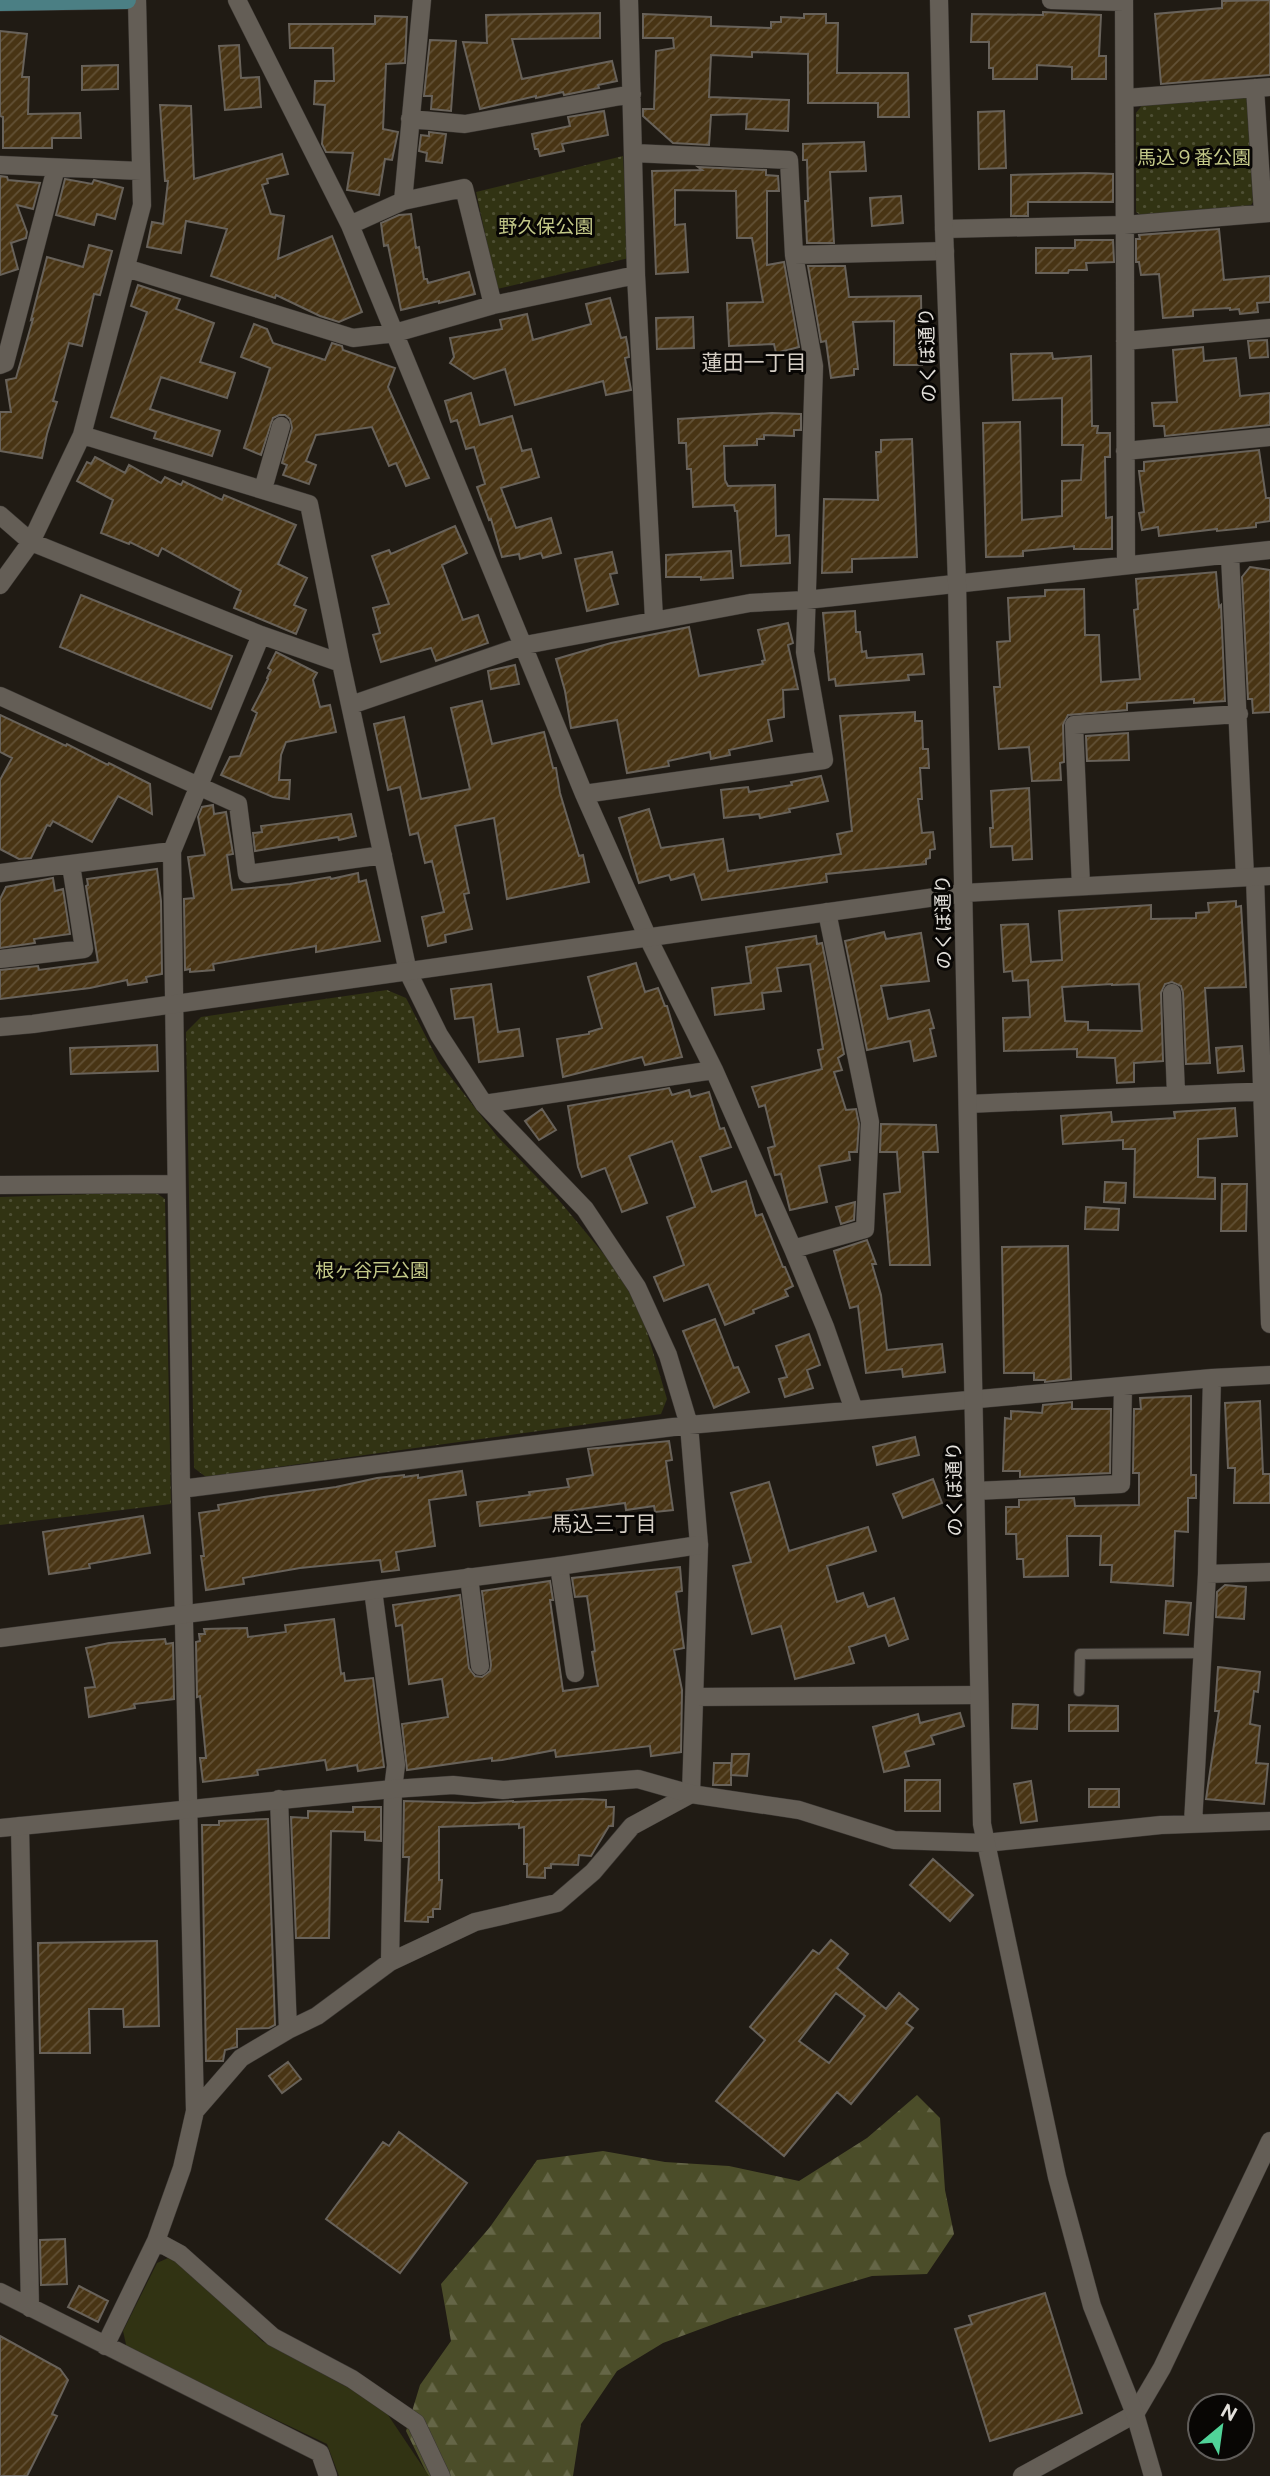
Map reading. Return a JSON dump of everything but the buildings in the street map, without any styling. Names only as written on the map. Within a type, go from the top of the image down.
[{"type":"main road","points":[[0,2],[127,0]]},
{"type":"street","points":[[0,585],[31,542],[82,435],[142,205],[137,0]]},
{"type":"street","points":[[237,0],[350,225],[525,645],[584,794],[793,1249],[825,1327],[854,1410]]},
{"type":"street","points":[[403,201],[422,0]]},
{"type":"street","points":[[629,0],[636,275],[654,619]]},
{"type":"street","name":"のくぼ通り","points":[[939,0],[957,583],[982,1824],[1057,2177],[1092,2306],[1135,2414],[1153,2476]]},
{"type":"street","points":[[1051,0],[1124,1],[1126,565]]},
{"type":"street","points":[[944,229],[1125,225],[1267,213],[1263,88],[1126,98]]},
{"type":"street","points":[[410,120],[465,124],[632,94]]},
{"type":"street","points":[[584,794],[824,760],[805,652],[814,366],[793,255],[789,160],[633,153]]},
{"type":"street","points":[[0,165],[141,171]]},
{"type":"street","points":[[0,365],[5,363],[56,168]]},
{"type":"street","points":[[350,225],[403,201],[464,188],[493,305]]},
{"type":"street","points":[[793,255],[945,251]]},
{"type":"street","points":[[127,268],[353,338],[395,333],[493,305],[636,275]]},
{"type":"street","points":[[1125,341],[1270,328]]},
{"type":"street","points":[[263,489],[281,426]]},
{"type":"street","points":[[82,435],[309,504],[408,972],[439,1035],[484,1104],[585,1209],[637,1287],[668,1355],[689,1425],[699,1545],[691,1794]]},
{"type":"street","points":[[1125,451],[1270,437]]},
{"type":"street","points":[[0,515],[31,542],[261,635],[341,663]]},
{"type":"street","points":[[351,705],[525,645],[654,619],[750,603],[806,600],[1270,550]]},
{"type":"street","points":[[1230,555],[1239,714],[1257,877],[1267,1091],[1270,1324]]},
{"type":"street","points":[[105,2346],[156,2241],[182,2168],[195,2111],[181,1489],[172,851],[261,635]]},
{"type":"street","points":[[0,696],[238,804],[247,874],[383,855]]},
{"type":"street","points":[[1081,886],[1074,725],[1239,714]]},
{"type":"street","points":[[0,873],[172,851]]},
{"type":"street","points":[[0,959],[84,949],[71,864]]},
{"type":"street","points":[[0,1027],[964,893],[1257,877]]},
{"type":"street","points":[[793,1249],[865,1229],[870,1122],[827,912]]},
{"type":"street","points":[[1172,993],[1176,1094]]},
{"type":"street","points":[[484,1104],[713,1070]]},
{"type":"street","points":[[968,1104],[1267,1091]]},
{"type":"street","points":[[0,1185],[176,1184]]},
{"type":"street","points":[[181,1489],[689,1425],[1270,1375]]},
{"type":"street","points":[[1193,1823],[1207,1574],[1212,1378]]},
{"type":"street","points":[[975,1491],[1121,1484],[1123,1387]]},
{"type":"street","points":[[0,1638],[559,1566],[699,1545]]},
{"type":"street","points":[[559,1566],[575,1673]]},
{"type":"street","points":[[1207,1574],[1270,1572]]},
{"type":"street","points":[[469,1577],[480,1666]]},
{"type":"street","points":[[373,1590],[396,1765],[393,1789],[390,1962]]},
{"type":"street","points":[[694,1697],[979,1695]]},
{"type":"street","points":[[0,1828],[393,1789],[453,1785],[503,1790],[638,1779],[691,1794],[799,1810],[894,1839],[985,1843],[1193,1823],[1270,1821]]},
{"type":"street","points":[[195,2111],[241,2058],[317,2016],[390,1962],[475,1923],[557,1903],[593,1872],[632,1826],[691,1794]]},
{"type":"street","points":[[279,1799],[288,2030]]},
{"type":"street","points":[[20,1826],[30,2308]]},
{"type":"street","points":[[1022,2476],[1135,2414],[1162,2368],[1270,2141]]},
{"type":"street","points":[[156,2241],[180,2254],[273,2337],[352,2379],[416,2423],[441,2476]]},
{"type":"street","points":[[0,2292],[320,2453],[328,2476]]},
{"type":"lane","points":[[1079,1690],[1080,1654],[1202,1653]]},
{"type":"green space","name":"馬込９番公園","points":[[1244,96],[1251,102],[1254,200],[1250,207],[1145,218],[1136,212],[1136,113],[1143,104]]},
{"type":"green space","name":"野久保公園","points":[[623,156],[629,258],[497,289],[476,192]]},
{"type":"green space","name":"根ヶ谷戸公園","points":[[387,990],[406,998],[439,1062],[497,1136],[557,1198],[613,1265],[641,1312],[667,1399],[661,1414],[206,1477],[194,1468],[186,1032],[201,1017]]},
{"type":"green space","points":[[155,1192],[165,1199],[171,1504],[0,1525],[0,1197]]},
{"type":"green space","points":[[917,2095],[940,2118],[945,2190],[954,2234],[927,2274],[872,2276],[733,2317],[663,2343],[617,2371],[581,2424],[573,2476],[428,2476],[406,2431],[420,2385],[451,2341],[441,2284],[490,2227],[537,2160],[603,2151],[665,2162],[729,2166],[799,2181],[867,2138]]},
{"type":"green space","points":[[168,2258],[192,2269],[262,2341],[382,2406],[429,2476],[339,2476],[327,2444],[127,2349],[123,2331],[157,2263]]},
{"type":"district","name":"蓮田一丁目","points":[[754,363]]},
{"type":"district","name":"馬込三丁目","points":[[604,1524]]}]
